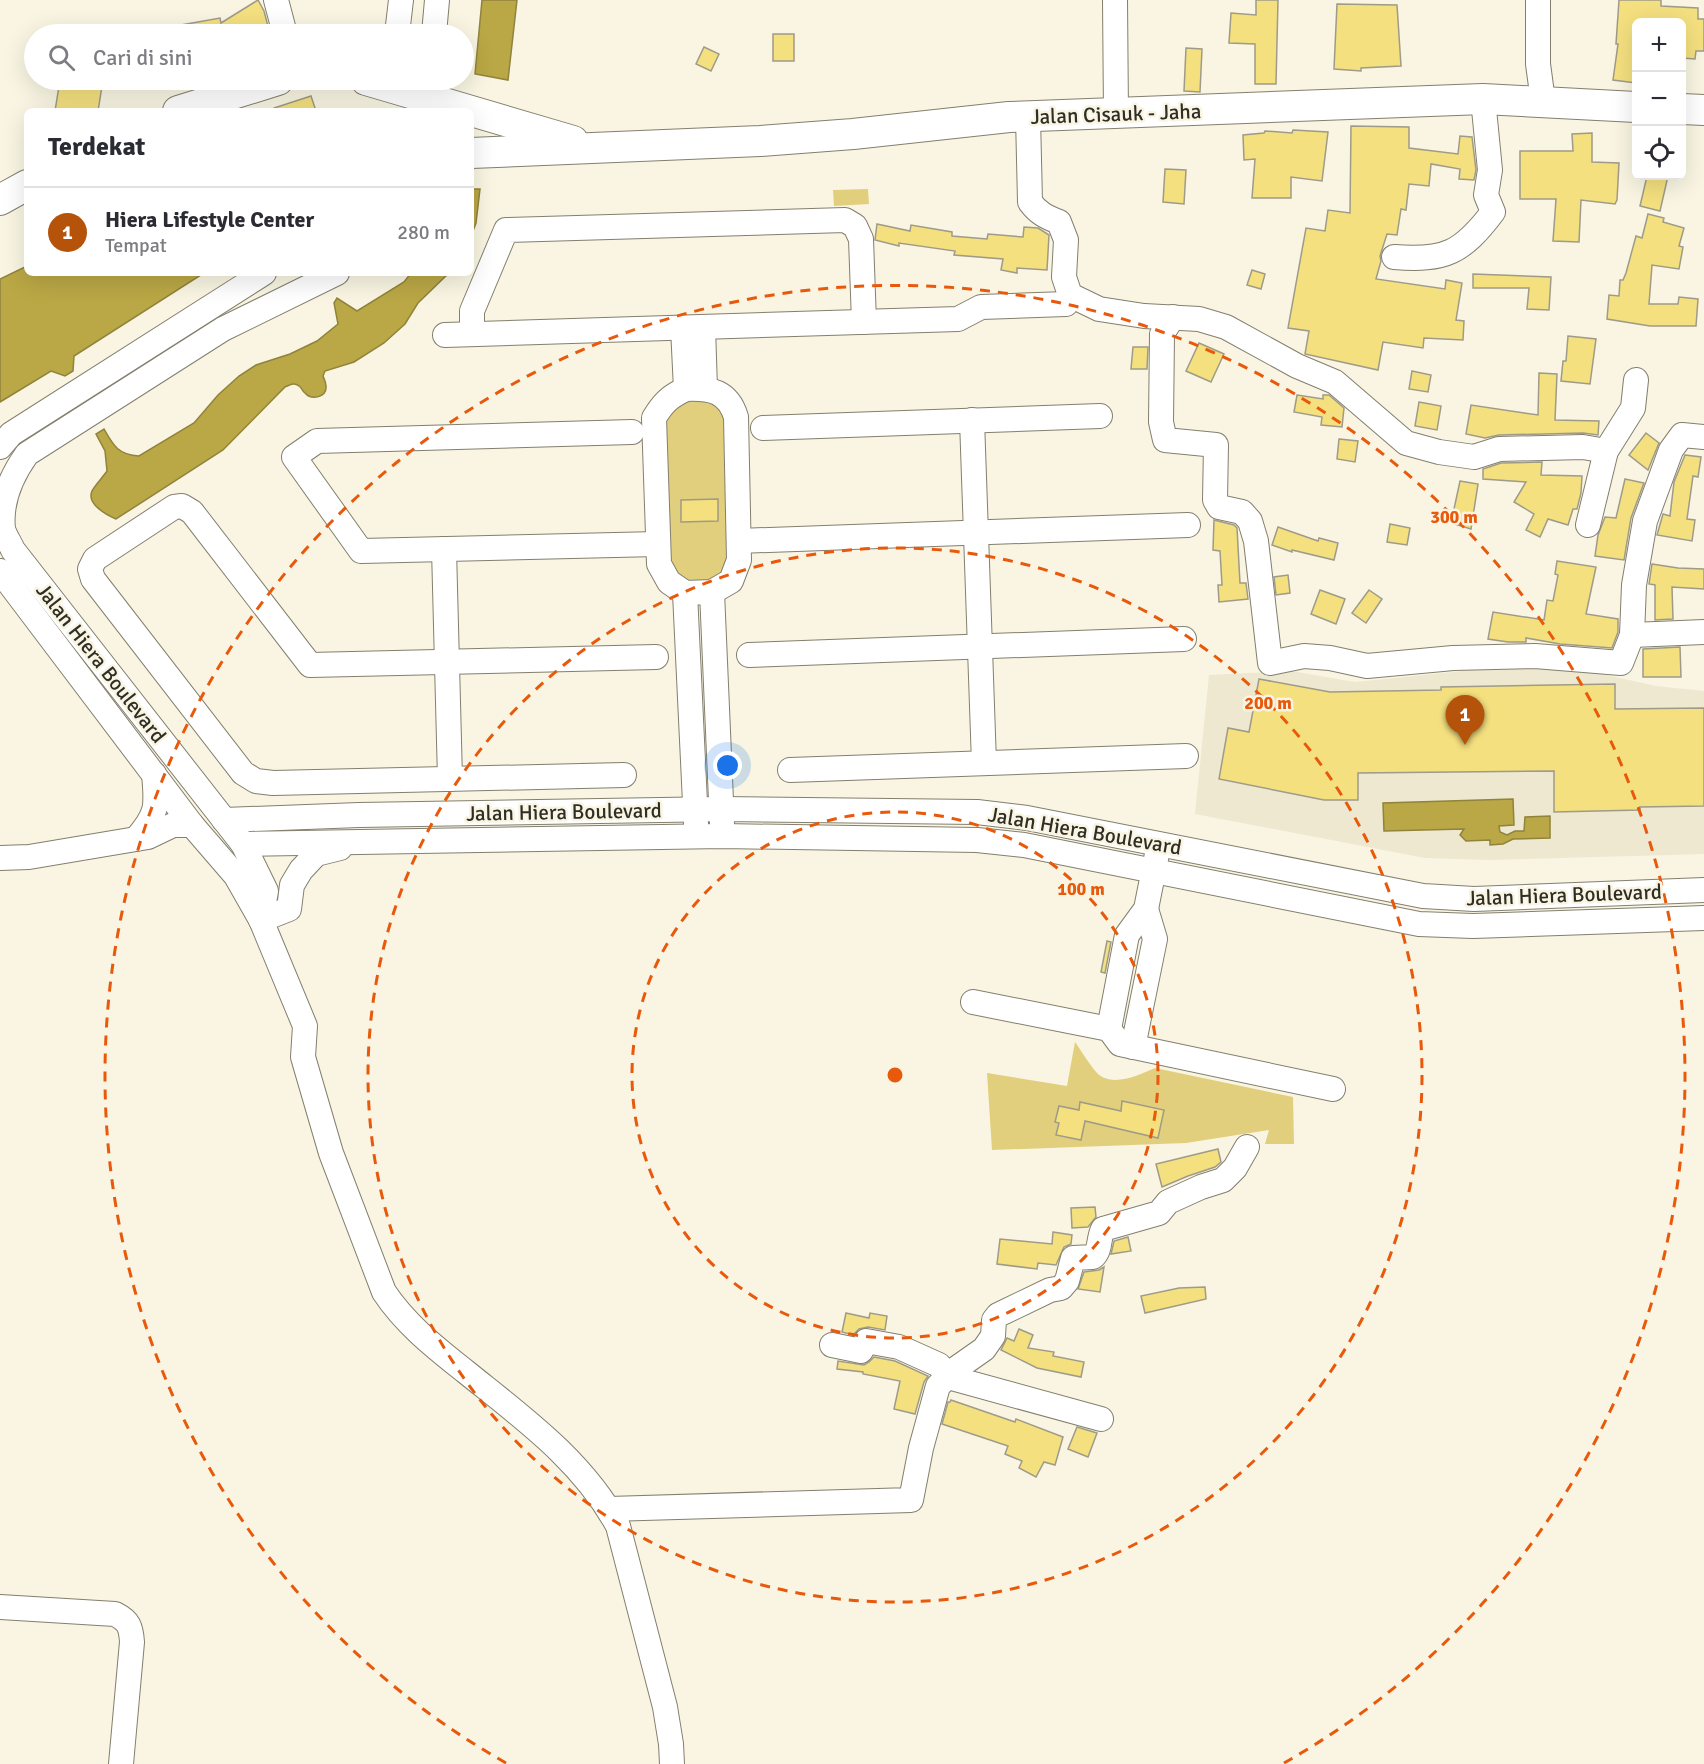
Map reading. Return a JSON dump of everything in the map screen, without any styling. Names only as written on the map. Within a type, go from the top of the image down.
[{"type":"main road","points":[[187,108],[240,90]]},
{"type":"main road","points":[[390,90],[427,96],[466,108]]},
{"type":"main road","name":"Jalan Cisauk - Jaha","points":[[474,153],[760,141],[853,134],[1009,117],[1483,99],[1632,107]]},
{"type":"main road","points":[[1686,109],[1704,110]]},
{"type":"main road","points":[[474,110],[596,148]]},
{"type":"main road","points":[[0,200],[24,187]]},
{"type":"main road","points":[[0,208],[24,199]]},
{"type":"street","points":[[276,0],[282,24]]},
{"type":"street","points":[[398,24],[401,0]]},
{"type":"street","points":[[435,24],[437,0]]},
{"type":"street","points":[[1115,0],[1116,114]]},
{"type":"street","points":[[1538,0],[1538,64],[1543,101]]},
{"type":"street","points":[[1394,257],[1412,259],[1443,256],[1453,252],[1479,230],[1493,212],[1486,195],[1490,170],[1483,99]]},
{"type":"street","points":[[1028,117],[1030,202],[1044,217],[1059,222],[1066,240],[1064,277],[1070,295],[1099,309],[1144,316],[1199,319],[1226,327],[1298,366],[1335,382],[1407,443],[1439,452],[1474,457],[1499,449],[1582,447],[1606,451]]},
{"type":"street","points":[[472,334],[472,311],[506,230],[695,224],[845,220],[855,226],[861,238],[864,322]]},
{"type":"street","points":[[0,447],[11,434],[259,276]]},
{"type":"street","name":"Jalan Hiera Boulevard","points":[[331,276],[223,328],[27,454],[10,478],[1,500],[2,528],[14,550],[224,820],[359,815],[696,809],[977,812],[1027,818],[1422,896],[1474,899],[1704,890]]},
{"type":"street","points":[[445,335],[958,319],[981,307],[1065,304]]},
{"type":"street","points":[[1173,317],[1162,334],[1161,422],[1165,440],[1216,445],[1215,500],[1219,507],[1242,512],[1250,521],[1256,542],[1270,663],[1304,656],[1330,658],[1367,666],[1453,658],[1535,656],[1621,663],[1632,635],[1634,585],[1646,521],[1671,450],[1682,435],[1704,437]]},
{"type":"street","points":[[693,327],[695,389]]},
{"type":"street","points":[[1588,525],[1606,451],[1633,408],[1636,380]]},
{"type":"street","points":[[695,389],[725,396],[732,405],[736,417],[739,560],[731,581],[712,592],[685,593],[669,582],[659,564],[654,418],[662,404],[672,396],[695,389]]},
{"type":"street","points":[[763,428],[1101,416]]},
{"type":"street","points":[[972,420],[984,763]]},
{"type":"street","points":[[632,432],[317,441],[294,457],[361,550],[658,544]]},
{"type":"street","points":[[624,775],[273,783],[256,781],[243,773],[93,579],[90,569],[95,559],[174,507],[182,506],[192,512],[310,665],[656,657]]},
{"type":"street","points":[[739,541],[1188,525]]},
{"type":"street","points":[[444,549],[450,779]]},
{"type":"street","name":"Jalan Hiera Boulevard","points":[[0,571],[7,592],[236,876],[261,920],[305,1026],[303,1057],[331,1153],[384,1292],[397,1312],[427,1341],[534,1426],[571,1461],[609,1509],[618,1526],[665,1707],[672,1764]]},
{"type":"street","points":[[7,592],[33,576]]},
{"type":"street","points":[[712,592],[723,836]]},
{"type":"street","points":[[685,593],[697,837]]},
{"type":"street","points":[[1632,635],[1704,632]]},
{"type":"street","points":[[749,654],[1184,639]]},
{"type":"street","points":[[691,718],[718,717]]},
{"type":"street","points":[[790,770],[1186,756]]},
{"type":"street","points":[[136,839],[151,823],[157,801],[154,774]]},
{"type":"street","points":[[0,858],[29,857],[147,837],[173,825],[198,831],[224,820],[243,844],[266,891],[261,920]]},
{"type":"street","name":"Jalan Hiera Boulevard","points":[[243,844],[723,836],[977,840],[1024,845],[1419,924],[1473,926],[1704,918]]},
{"type":"street","points":[[261,920],[289,909],[292,885],[301,870],[316,854],[362,842]]},
{"type":"street","points":[[1109,1029],[1127,935],[1146,909],[1159,843]]},
{"type":"street","points":[[223,860],[243,844]]},
{"type":"street","points":[[1133,1047],[1155,939],[1146,909]]},
{"type":"street","points":[[973,1002],[1109,1029],[1120,1044],[1333,1089]]},
{"type":"street","points":[[609,1509],[911,1500],[921,1448],[938,1386],[984,1350],[993,1335],[994,1320],[999,1315],[1050,1290],[1061,1288],[1067,1281],[1073,1258],[1094,1257],[1098,1252],[1102,1229],[1159,1214],[1168,1202],[1223,1180],[1235,1168],[1247,1147]]},
{"type":"street","points":[[832,1345],[861,1351],[866,1341],[899,1347],[939,1365],[948,1377],[1101,1419]]},
{"type":"street","points":[[0,1607],[115,1614],[126,1619],[131,1627],[132,1642],[121,1764]]},
{"type":"shaded area","points":[[482,0],[517,0],[508,80],[475,74]]},
{"type":"shaded area","points":[[474,189],[480,189],[474,228]]},
{"type":"shaded area","points":[[868,189],[869,204],[834,206],[833,190]]},
{"type":"shaded area","points":[[24,267],[24,276],[199,276],[74,356],[73,371],[65,376],[51,371],[0,402],[0,279]]},
{"type":"shaded area","points":[[409,276],[446,276],[418,303],[405,324],[384,343],[354,362],[325,371],[323,376],[326,390],[322,395],[311,397],[295,384],[285,387],[223,450],[116,519],[95,505],[91,496],[92,491],[107,471],[105,451],[96,434],[104,429],[117,448],[126,454],[139,456],[194,423],[218,395],[239,376],[256,365],[290,354],[317,341],[338,324],[334,303],[337,298],[357,311],[404,282]]},
{"type":"shaded area","points":[[699,398],[723,405],[731,564],[718,580],[688,583],[670,570],[665,413],[672,406]]},
{"type":"shaded area","points":[[1512,666],[1584,670],[1656,686],[1704,691],[1704,854],[1489,860],[1425,858],[1195,814],[1209,675],[1291,671],[1355,682]]},
{"type":"shaded area","points":[[1513,799],[1514,825],[1499,826],[1500,832],[1507,835],[1515,831],[1524,831],[1525,817],[1550,816],[1550,838],[1513,839],[1503,844],[1490,845],[1490,840],[1466,841],[1460,835],[1464,829],[1384,831],[1383,803]]},
{"type":"shaded area","points":[[1075,1042],[1097,1073],[1110,1080],[1126,1079],[1155,1068],[1293,1097],[1294,1144],[1265,1144],[1269,1130],[1186,1143],[992,1150],[987,1073],[1067,1086]]},
{"type":"building","points":[[258,0],[267,24],[187,24],[220,18],[221,23]]},
{"type":"building","points":[[1256,0],[1278,0],[1276,84],[1255,84],[1255,44],[1229,43],[1231,13],[1256,15]]},
{"type":"building","points":[[1619,0],[1661,0],[1661,6],[1698,8],[1698,19],[1704,19],[1704,51],[1696,51],[1695,59],[1686,58],[1686,18],[1632,18],[1632,82],[1613,80],[1618,44],[1616,44]]},
{"type":"building","points":[[1337,4],[1397,5],[1401,66],[1361,68],[1361,71],[1334,69]]},
{"type":"building","points":[[773,34],[794,34],[794,61],[773,61]]},
{"type":"building","points":[[704,47],[719,54],[711,71],[696,64]]},
{"type":"building","points":[[1186,48],[1202,49],[1200,92],[1184,91]]},
{"type":"building","points":[[58,90],[101,90],[98,108],[55,108]]},
{"type":"building","points":[[311,96],[315,108],[274,108]]},
{"type":"building","points":[[1351,126],[1409,127],[1409,148],[1458,154],[1460,136],[1472,137],[1476,170],[1474,180],[1459,179],[1460,169],[1431,164],[1429,186],[1409,184],[1406,210],[1401,209],[1397,235],[1387,234],[1376,279],[1445,289],[1446,280],[1462,283],[1456,320],[1464,321],[1463,340],[1424,338],[1423,348],[1383,342],[1378,370],[1305,354],[1309,331],[1288,328],[1306,228],[1325,231],[1328,210],[1350,213]]},
{"type":"building","points":[[1293,130],[1328,132],[1322,181],[1291,177],[1291,198],[1252,198],[1255,159],[1244,160],[1243,135],[1265,131],[1292,133]]},
{"type":"building","points":[[1592,133],[1592,162],[1619,163],[1617,200],[1615,204],[1581,200],[1579,242],[1553,241],[1556,199],[1520,199],[1520,151],[1573,151],[1572,134]]},
{"type":"building","points":[[1165,169],[1186,170],[1184,204],[1163,202]]},
{"type":"building","points":[[1646,180],[1667,180],[1660,211],[1640,206]]},
{"type":"building","points":[[1648,214],[1664,218],[1663,222],[1684,228],[1679,246],[1683,247],[1679,269],[1652,265],[1649,304],[1678,304],[1679,297],[1698,299],[1696,326],[1650,326],[1607,319],[1609,295],[1619,296],[1620,280],[1623,280],[1626,273],[1636,236],[1642,238]]},
{"type":"building","points":[[877,224],[910,231],[911,225],[952,232],[952,236],[987,239],[988,234],[1023,237],[1024,227],[1038,228],[1049,235],[1047,270],[1017,268],[1017,273],[1001,270],[1003,259],[954,255],[955,251],[899,243],[899,246],[875,240]]},
{"type":"building","points":[[1252,270],[1265,274],[1261,289],[1247,285]]},
{"type":"building","points":[[1473,274],[1551,277],[1549,310],[1527,309],[1529,288],[1473,288]]},
{"type":"building","points":[[1568,336],[1596,339],[1590,384],[1561,381],[1563,361],[1566,361]]},
{"type":"building","points":[[1199,343],[1224,354],[1211,382],[1186,371]]},
{"type":"building","points":[[1133,347],[1148,347],[1147,369],[1131,369]]},
{"type":"building","points":[[1412,371],[1431,375],[1428,392],[1409,389]]},
{"type":"building","points":[[1539,373],[1557,374],[1555,420],[1599,421],[1598,435],[1583,433],[1499,435],[1485,438],[1466,434],[1471,405],[1538,415]]},
{"type":"building","points":[[1297,395],[1323,399],[1323,395],[1329,395],[1344,408],[1342,427],[1321,425],[1322,417],[1294,412]]},
{"type":"building","points":[[1419,402],[1441,406],[1437,430],[1415,426]]},
{"type":"building","points":[[1646,433],[1659,443],[1648,470],[1629,455]]},
{"type":"building","points":[[1339,439],[1358,441],[1355,462],[1337,459]]},
{"type":"building","points":[[1685,455],[1701,457],[1698,477],[1693,476],[1687,519],[1695,520],[1692,541],[1657,535],[1663,514],[1670,516],[1674,482]]},
{"type":"building","points":[[1542,462],[1541,475],[1582,476],[1577,509],[1573,509],[1568,525],[1548,519],[1540,537],[1526,530],[1534,514],[1514,502],[1526,482],[1483,479],[1483,469],[1501,463]]},
{"type":"building","points":[[1625,479],[1644,483],[1631,518],[1624,560],[1595,556],[1598,535],[1605,517],[1616,518]]},
{"type":"building","points":[[1460,481],[1478,484],[1471,529],[1451,523]]},
{"type":"building","points":[[718,499],[718,521],[681,522],[681,500]]},
{"type":"building","points":[[1214,520],[1234,525],[1237,528],[1240,583],[1246,583],[1248,599],[1219,602],[1218,585],[1222,585],[1220,551],[1213,550]]},
{"type":"building","points":[[1390,524],[1410,528],[1407,545],[1387,542]]},
{"type":"building","points":[[1278,527],[1318,541],[1319,538],[1338,543],[1334,560],[1292,550],[1292,552],[1272,545]]},
{"type":"building","points":[[1557,561],[1596,567],[1586,614],[1618,619],[1618,632],[1612,648],[1560,644],[1526,638],[1526,642],[1488,639],[1493,612],[1544,620],[1547,600],[1553,601],[1558,575],[1555,574]]},
{"type":"building","points":[[1652,564],[1704,569],[1704,589],[1672,587],[1673,619],[1655,620],[1655,585],[1649,584]]},
{"type":"building","points":[[1288,575],[1290,593],[1276,595],[1274,577]]},
{"type":"building","points":[[1320,590],[1345,599],[1336,624],[1311,614]]},
{"type":"building","points":[[1369,590],[1382,599],[1366,623],[1352,613]]},
{"type":"building","points":[[1680,647],[1681,677],[1643,677],[1643,649]]},
{"type":"building","points":[[1259,679],[1330,692],[1441,690],[1441,687],[1615,684],[1615,709],[1704,708],[1704,806],[1554,812],[1554,771],[1358,773],[1358,800],[1324,800],[1219,779],[1228,728],[1249,732]]},
{"type":"building","points":[[1107,941],[1111,942],[1105,973],[1101,972]]},
{"type":"building","points":[[1122,1101],[1164,1110],[1158,1138],[1085,1121],[1081,1140],[1056,1135],[1059,1123],[1055,1122],[1059,1106],[1079,1110],[1080,1102],[1121,1111]]},
{"type":"building","points":[[1218,1149],[1221,1162],[1215,1167],[1162,1187],[1156,1164]]},
{"type":"building","points":[[1095,1207],[1096,1217],[1088,1227],[1072,1228],[1071,1208]]},
{"type":"building","points":[[1053,1232],[1072,1235],[1071,1244],[1064,1247],[1056,1265],[1038,1263],[1037,1269],[997,1264],[1000,1239],[1052,1244]]},
{"type":"building","points":[[1128,1237],[1131,1251],[1111,1254],[1114,1241]]},
{"type":"building","points":[[1104,1267],[1100,1292],[1078,1289],[1084,1272]]},
{"type":"building","points":[[1205,1287],[1206,1299],[1145,1313],[1141,1296],[1179,1288]]},
{"type":"building","points":[[846,1313],[869,1318],[870,1313],[887,1316],[885,1330],[868,1327],[859,1329],[853,1335],[842,1332]]},
{"type":"building","points":[[1019,1329],[1033,1335],[1028,1348],[1054,1352],[1053,1356],[1084,1362],[1081,1377],[1037,1368],[1001,1350],[1007,1338],[1014,1341]]},
{"type":"building","points":[[874,1357],[895,1361],[928,1376],[924,1382],[915,1414],[894,1409],[900,1381],[863,1374],[863,1372],[837,1369],[838,1361],[864,1365]]},
{"type":"building","points":[[951,1400],[1015,1422],[1016,1419],[1063,1437],[1055,1465],[1044,1462],[1036,1477],[1019,1468],[1022,1461],[1005,1454],[1008,1446],[942,1424],[948,1402]]},
{"type":"building","points":[[1077,1427],[1097,1433],[1088,1457],[1068,1449]]},
{"type":"place","name":"Hiera Lifestyle Center","points":[[1465,745]]}]
